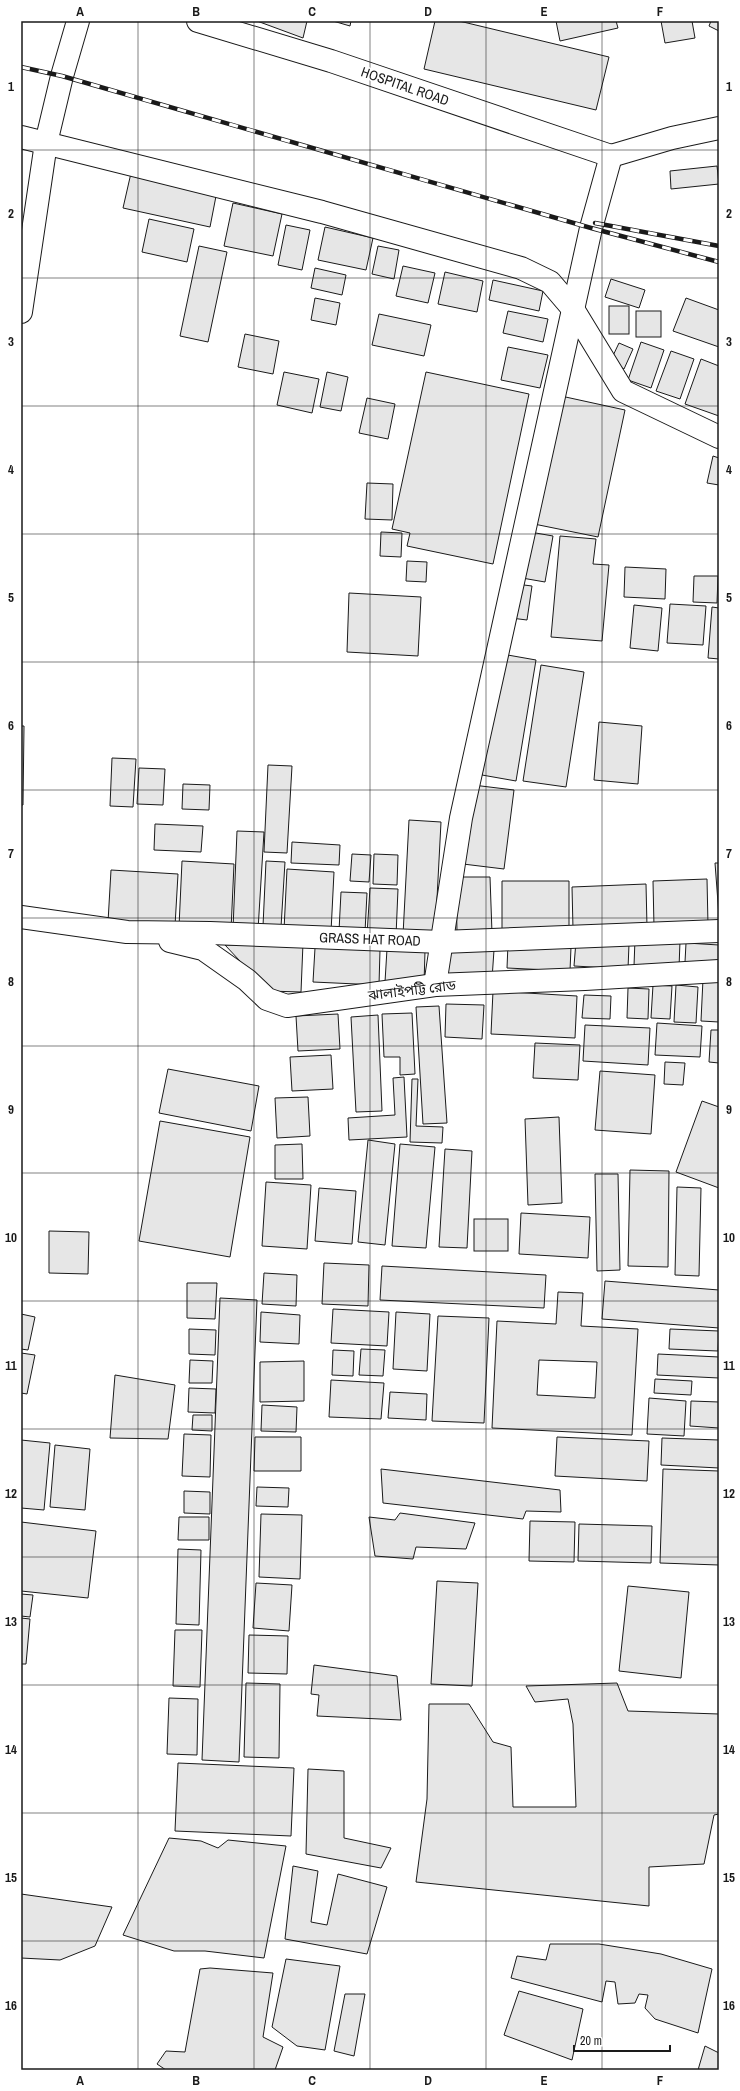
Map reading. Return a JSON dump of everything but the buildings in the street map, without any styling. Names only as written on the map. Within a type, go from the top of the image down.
[{"type":"street","points":[[21,312],[46,143],[62,76],[78,21]]},
{"type":"street","name":"HOSPITAL ROAD","points":[[198,21],[331,61],[611,156]]},
{"type":"street","points":[[434,985],[461,818],[591,228],[611,156],[672,138],[719,128]]},
{"type":"street","points":[[21,137],[322,212],[521,268],[550,282],[574,309],[623,391],[719,437]]},
{"type":"street","name":"GRASS HAT ROAD","points":[[21,917],[127,932],[210,933],[442,942],[719,931]]},
{"type":"street","name":"ঝালাইপট্টি রোড","points":[[127,932],[203,949],[247,980],[266,999],[287,1006],[434,985],[585,979],[719,971]]},
{"type":"railway","points":[[21,67],[62,76],[591,228],[719,262]]},
{"type":"railway","points":[[595,223],[719,246]]}]
